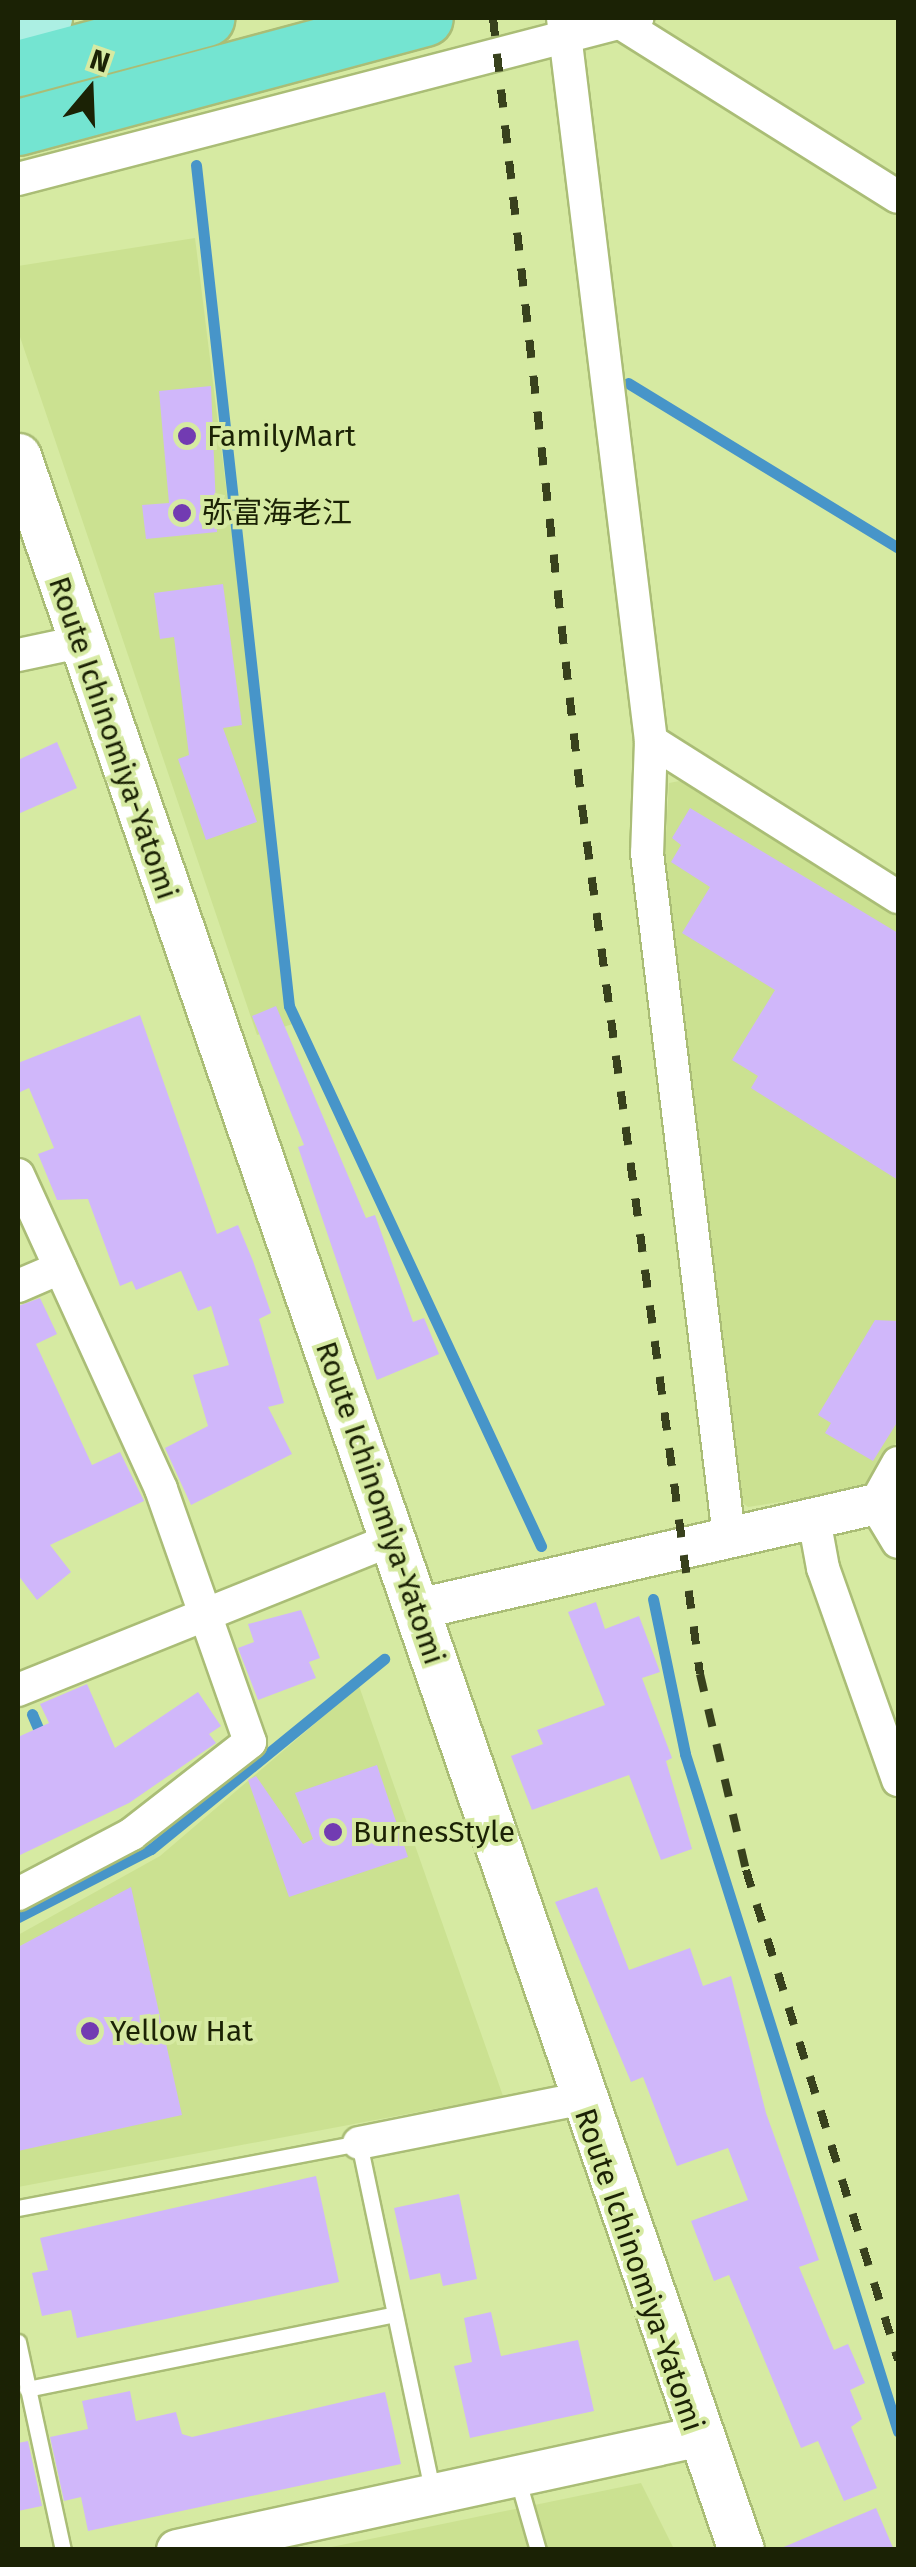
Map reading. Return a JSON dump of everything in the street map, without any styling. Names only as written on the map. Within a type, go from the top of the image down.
[{"type":"highway","points":[[18,68],[206,18]]},
{"type":"highway","points":[[18,127],[425,18]]},
{"type":"main road","points":[[18,26],[47,18]]},
{"type":"main road","name":"Route Ichinomiya-Yatomi","points":[[18,456],[79,642],[418,1609],[580,2099],[697,2437],[741,2550]]},
{"type":"street","points":[[18,179],[565,27],[628,20],[898,197]]},
{"type":"street","points":[[565,27],[651,741],[647,853],[728,1538]]},
{"type":"street","points":[[18,655],[79,642]]},
{"type":"street","points":[[651,741],[898,897]]},
{"type":"street","points":[[18,1175],[161,1489],[250,1742],[132,1834],[18,1894]]},
{"type":"street","points":[[18,1286],[60,1268]]},
{"type":"street","points":[[898,1463],[886,1501],[898,1542]]},
{"type":"street","points":[[418,1609],[886,1501]]},
{"type":"street","points":[[814,1520],[822,1568],[898,1780]]},
{"type":"street","points":[[18,1687],[207,1616],[392,1540]]},
{"type":"street","points":[[359,2143],[580,2099]]},
{"type":"street","points":[[177,2550],[697,2437]]},
{"type":"lane","points":[[18,2208],[359,2143],[433,2494]]},
{"type":"lane","points":[[27,2390],[394,2314]]},
{"type":"lane","points":[[18,2342],[63,2550]]},
{"type":"lane","points":[[516,2476],[538,2550]]},
{"type":"shaded area","points":[[195,238],[293,1024],[257,1035],[18,331],[18,266]]},
{"type":"shaded area","points":[[685,780],[898,911],[898,1439],[870,1488],[748,1507],[736,1498],[663,885],[669,783]]},
{"type":"shaded area","points":[[359,1686],[503,2096],[18,2187],[18,1935],[160,1856]]},
{"type":"shaded area","points":[[641,2483],[674,2549],[317,2550]]},
{"type":"building","points":[[211,386],[217,532],[146,539],[142,505],[169,503],[159,391]]},
{"type":"building","points":[[223,584],[242,725],[223,728],[257,822],[206,840],[178,759],[189,755],[174,637],[160,639],[154,593]]},
{"type":"building","points":[[57,742],[77,788],[18,814],[18,760]]},
{"type":"building","points":[[690,808],[898,933],[898,1180],[751,1088],[758,1076],[732,1060],[775,990],[682,933],[710,887],[671,862],[681,845],[672,838]]},
{"type":"building","points":[[276,1006],[366,1218],[375,1215],[413,1322],[424,1318],[439,1354],[377,1380],[298,1147],[304,1145],[252,1016]]},
{"type":"building","points":[[140,1015],[217,1234],[238,1225],[253,1261],[271,1313],[259,1319],[284,1403],[268,1407],[292,1454],[191,1505],[165,1448],[208,1426],[193,1375],[229,1365],[211,1306],[198,1311],[181,1271],[136,1290],[132,1281],[120,1286],[88,1199],[57,1200],[38,1154],[54,1148],[29,1088],[18,1093],[18,1063]]},
{"type":"building","points":[[40,1298],[57,1334],[36,1344],[92,1465],[120,1452],[144,1501],[50,1545],[71,1572],[37,1600],[18,1575],[18,1306]]},
{"type":"building","points":[[875,1320],[898,1321],[898,1421],[873,1461],[825,1433],[831,1423],[818,1415]]},
{"type":"building","points":[[596,1602],[605,1629],[639,1616],[660,1672],[642,1678],[672,1758],[666,1761],[692,1849],[661,1860],[629,1775],[532,1810],[511,1756],[543,1744],[537,1730],[605,1705],[568,1612]]},
{"type":"building","points":[[301,1610],[320,1658],[309,1662],[316,1678],[258,1700],[238,1648],[254,1642],[248,1624]]},
{"type":"building","points":[[87,1684],[115,1748],[198,1692],[221,1726],[209,1734],[216,1743],[129,1803],[18,1856],[18,1737],[49,1723],[40,1704]]},
{"type":"building","name":"BurnesStyle","points":[[377,1765],[408,1857],[289,1897],[248,1780],[256,1776],[303,1844],[313,1839],[295,1793]]},
{"type":"building","name":"Yellow Hat","points":[[131,1887],[182,2115],[18,2151],[18,1947]]},
{"type":"building","points":[[597,1887],[629,1970],[690,1948],[703,1986],[731,1976],[766,2113],[819,2260],[799,2267],[834,2350],[848,2344],[865,2383],[850,2390],[862,2419],[851,2427],[877,2488],[844,2501],[818,2441],[801,2448],[729,2275],[714,2281],[691,2221],[748,2200],[728,2148],[677,2166],[643,2077],[631,2082],[555,1902]]},
{"type":"building","points":[[316,2176],[339,2282],[77,2338],[71,2310],[42,2316],[32,2273],[48,2270],[40,2238]]},
{"type":"building","points":[[459,2194],[477,2279],[443,2286],[440,2273],[410,2280],[394,2208]]},
{"type":"building","points":[[491,2312],[501,2356],[578,2340],[594,2411],[470,2438],[454,2366],[472,2362],[464,2318]]},
{"type":"building","points":[[130,2391],[136,2421],[176,2412],[182,2434],[192,2437],[385,2392],[401,2464],[88,2531],[81,2497],[64,2501],[50,2437],[88,2429],[82,2401]]},
{"type":"building","points":[[28,2441],[42,2506],[18,2511],[18,2443]]},
{"type":"building","points":[[876,2508],[894,2550],[779,2550],[779,2549]]},
{"type":"waterway","points":[[196,165],[289,1006],[541,1546]]},
{"type":"waterway","points":[[628,383],[898,548]]},
{"type":"waterway","points":[[653,1599],[685,1754],[898,2431]]},
{"type":"waterway","points":[[18,1917],[151,1849],[384,1659]]},
{"type":"waterway","points":[[32,1714],[44,1742]]},
{"type":"railway","points":[[493,18],[582,806],[700,1674],[746,1870],[898,2360]]},
{"type":"place","name":"FamilyMart","points":[[187,436]]},
{"type":"place","name":"弥富海老江","points":[[182,513]]},
{"type":"place","name":"BurnesStyle","points":[[333,1832]]},
{"type":"place","name":"Yellow Hat","points":[[90,2031]]}]
